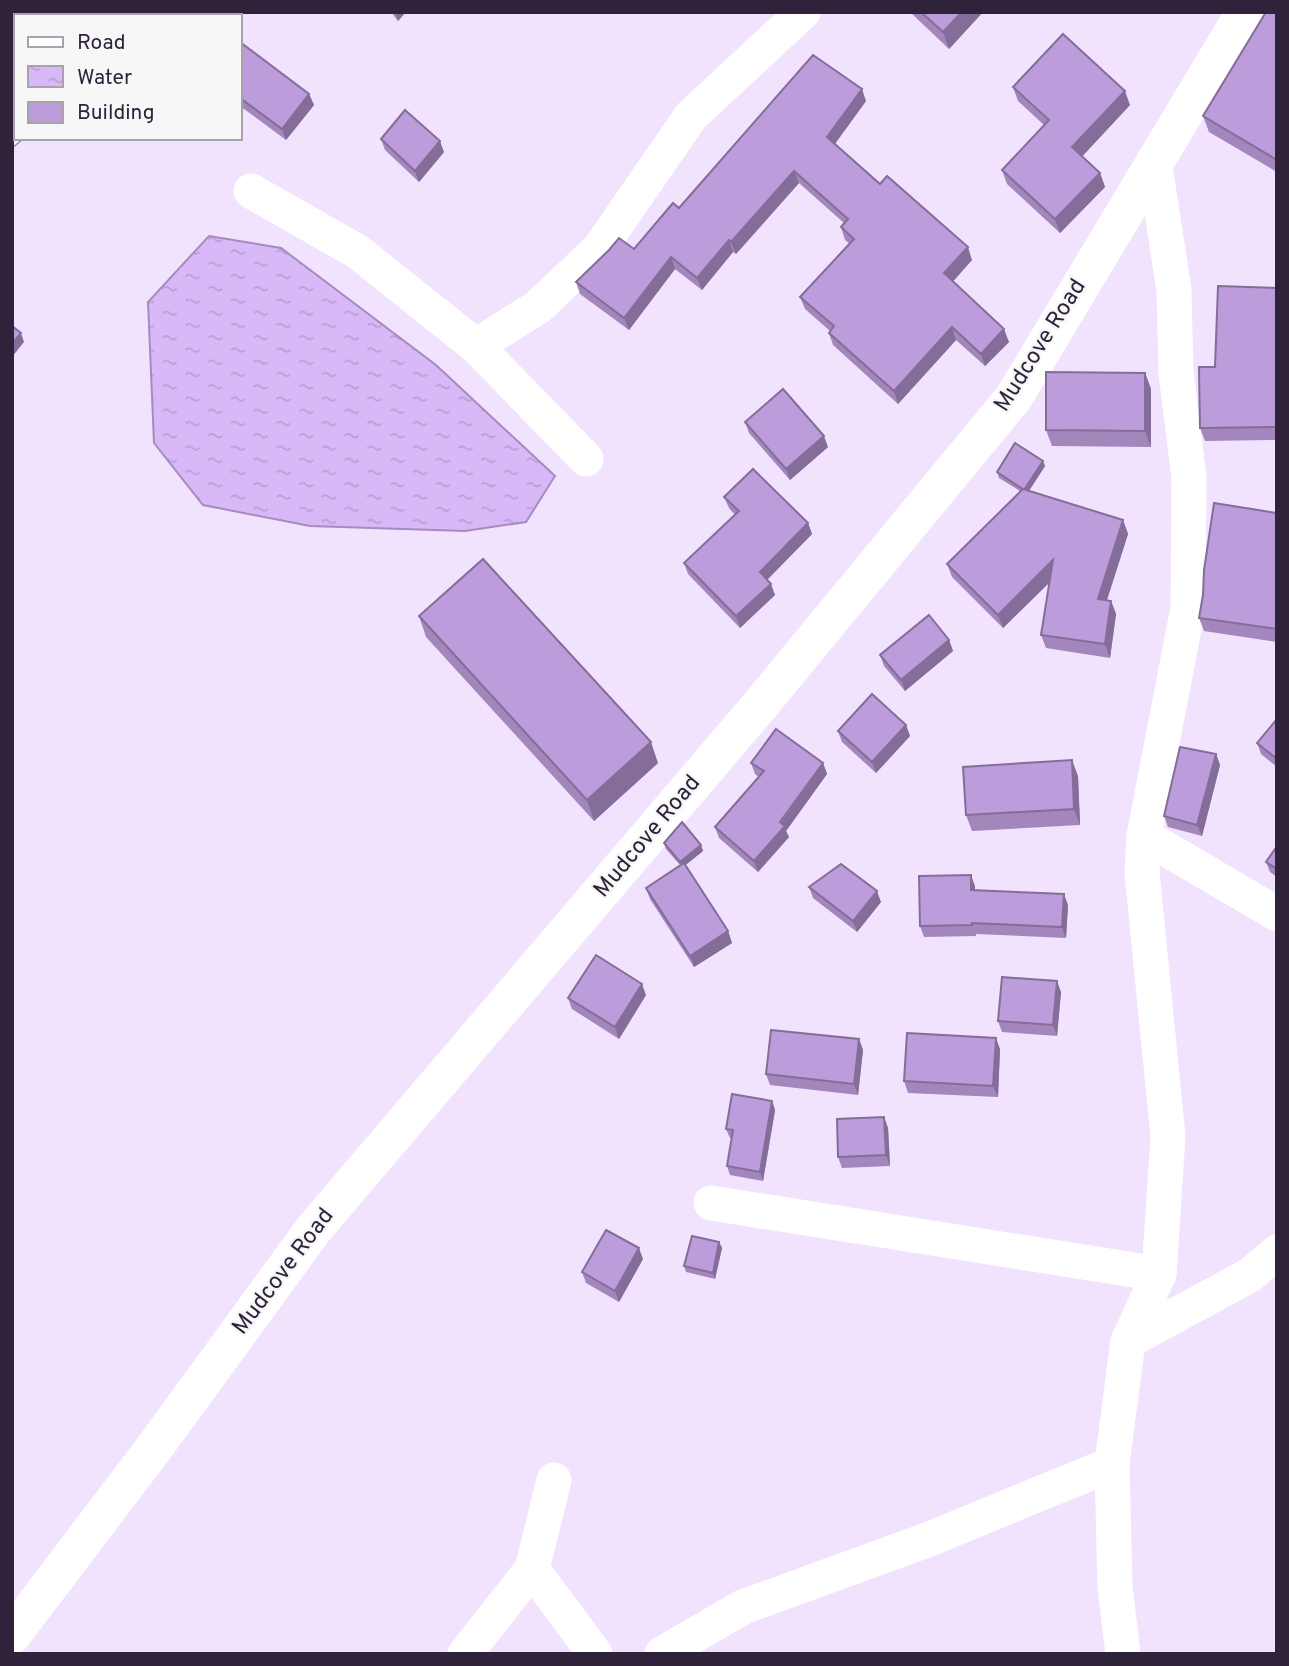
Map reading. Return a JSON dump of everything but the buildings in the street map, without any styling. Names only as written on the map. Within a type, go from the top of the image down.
[{"type":"street","points":[[476,346],[538,307],[600,248],[691,116],[803,12]]},
{"type":"street","name":"Mudcove Road","points":[[12,1635],[157,1444],[313,1230],[761,704],[1014,397],[1245,12]]},
{"type":"street","points":[[1123,1654],[1115,1587],[1112,1464],[1128,1341],[1159,1274],[1168,1136],[1142,873],[1144,836],[1188,608],[1189,478],[1176,372],[1174,290],[1154,160]]},
{"type":"street","points":[[251,191],[358,252],[476,346],[586,459]]},
{"type":"street","points":[[1144,836],[1277,915]]},
{"type":"street","points":[[711,1203],[1159,1274]]},
{"type":"street","points":[[1128,1341],[1250,1275],[1277,1252]]},
{"type":"street","points":[[662,1654],[743,1606],[927,1540],[1112,1464]]},
{"type":"street","points":[[465,1654],[532,1569],[554,1480]]},
{"type":"street","points":[[532,1569],[595,1654]]},
{"type":"water","points":[[209,236],[281,248],[436,365],[555,476],[526,522],[465,531],[310,526],[203,505],[154,443],[148,302]]},
{"type":"railway","points":[[12,144],[17,140]]}]
